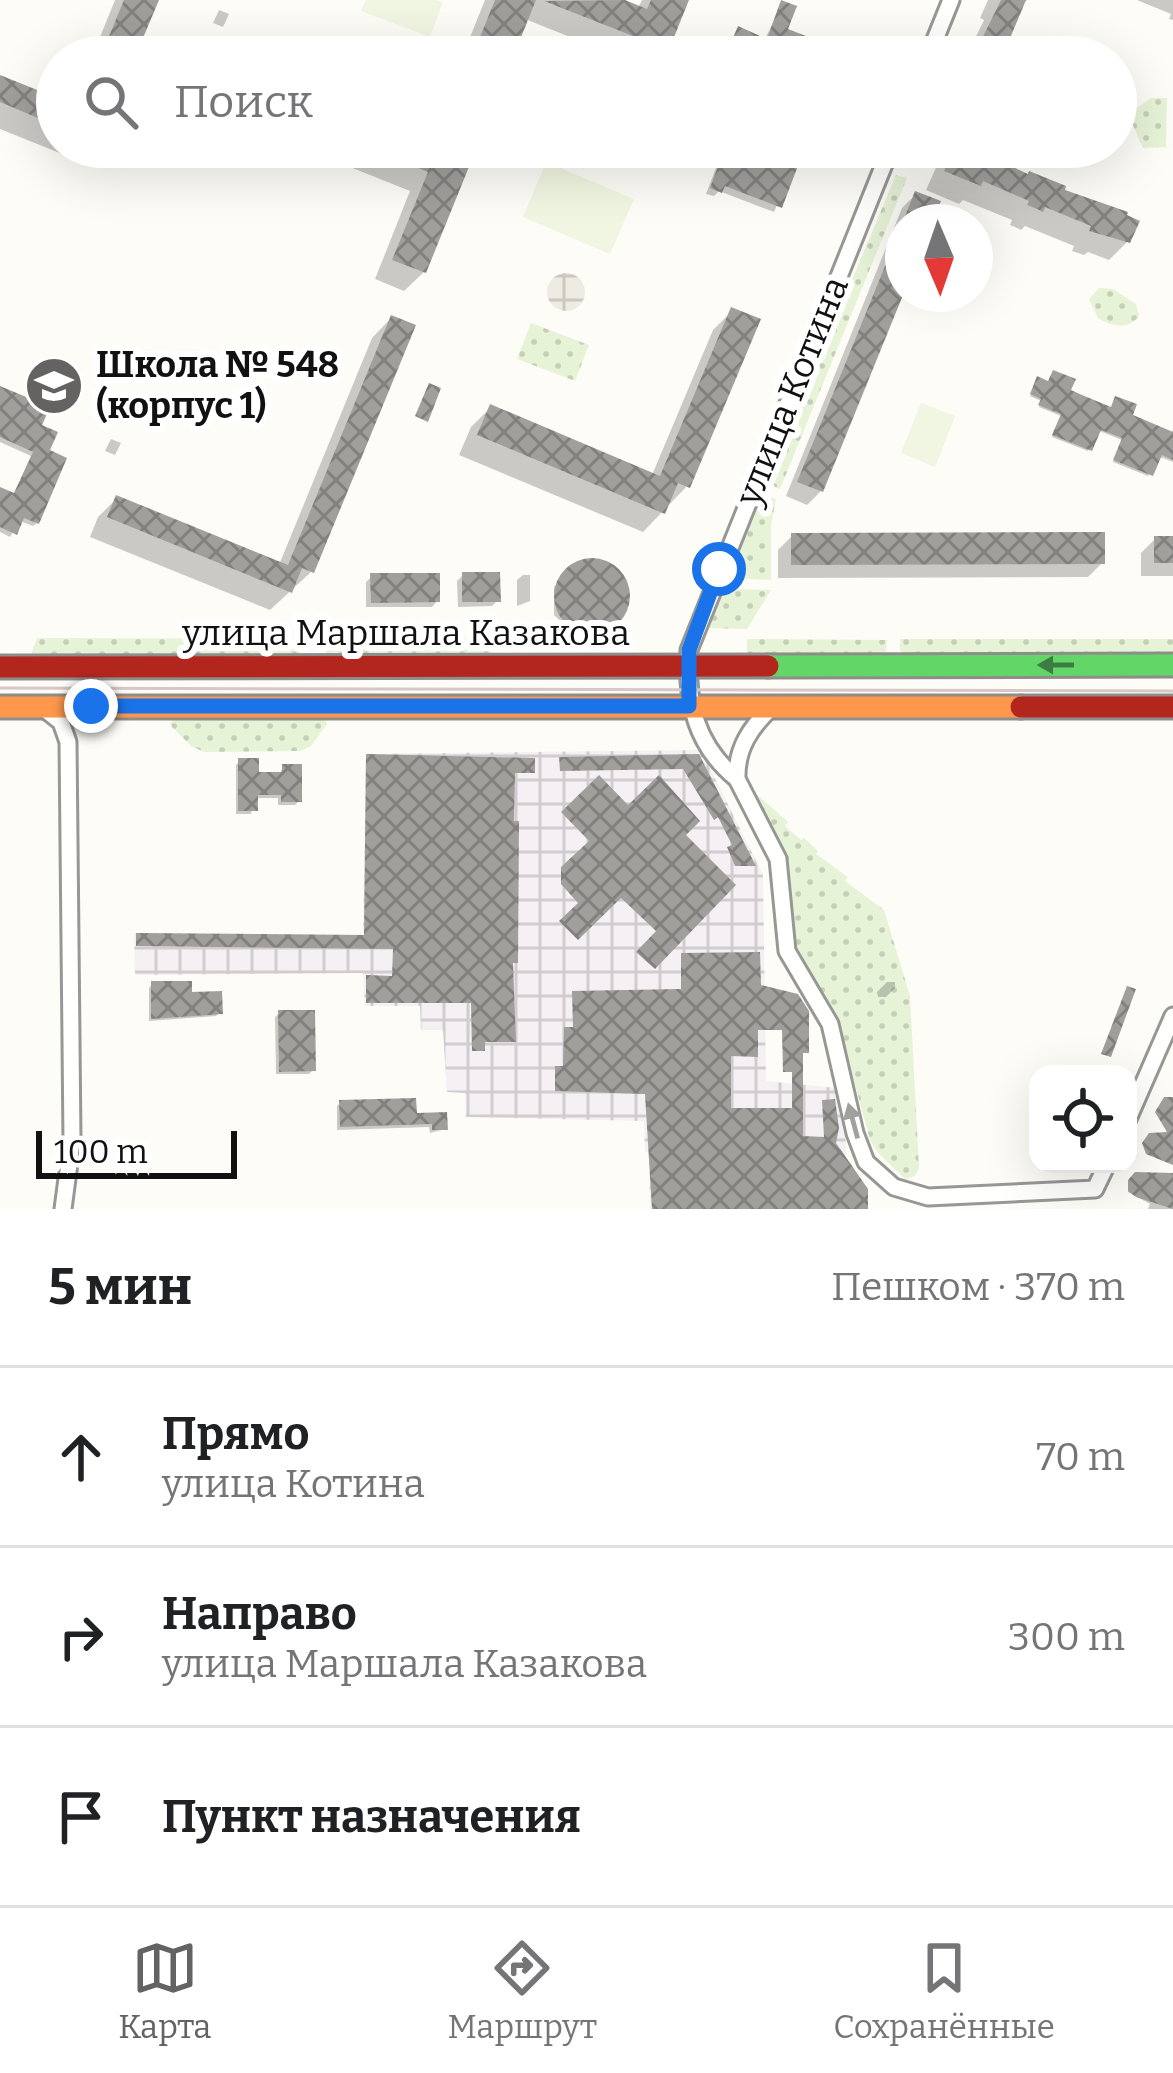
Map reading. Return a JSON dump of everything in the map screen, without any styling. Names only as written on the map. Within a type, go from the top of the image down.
[{"type":"main road","name":"улица Маршала Казакова","points":[[0,667],[1173,664]]},
{"type":"main road","name":"улица Маршала Казакова","points":[[0,706],[1173,707]]},
{"type":"street","points":[[936,36],[951,0]]},
{"type":"street","name":"улица Котина","points":[[689,706],[688,666],[694,633],[882,168]]},
{"type":"street","points":[[42,706],[61,722],[68,742],[72,1142],[63,1209]]},
{"type":"street","points":[[68,742],[76,722],[91,706]]},
{"type":"street","points":[[689,706],[720,764],[737,778],[778,859],[787,951],[830,1024],[854,1133],[866,1162],[894,1187],[928,1197],[1095,1189],[1103,1173]]},
{"type":"street","points":[[737,778],[747,736],[772,706]]},
{"type":"street","points":[[1137,1098],[1173,1016]]},
{"type":"shaded area","points":[[566,273],[580,278],[585,292],[580,306],[566,311],[552,306],[547,292],[552,278]]},
{"type":"shaded area","points":[[701,750],[763,875],[766,1081],[836,1088],[845,1114],[846,1157],[868,1189],[868,1209],[650,1209],[644,1121],[466,1117],[465,1093],[447,1092],[443,1030],[421,1030],[420,1006],[365,1006],[363,973],[135,975],[134,933],[363,935],[366,754]]},
{"type":"green space","points":[[366,0],[443,2],[430,36],[361,11]]},
{"type":"green space","points":[[1151,98],[1167,98],[1166,147],[1143,148],[1137,134],[1137,108]]},
{"type":"green space","points":[[543,168],[560,168],[634,199],[610,254],[523,217]]},
{"type":"green space","points":[[896,175],[907,178],[896,204],[885,204],[885,232],[780,489],[769,477]]},
{"type":"green space","points":[[1099,288],[1113,289],[1136,304],[1139,316],[1119,326],[1098,318],[1089,299]]},
{"type":"green space","points":[[531,323],[589,345],[575,381],[517,359]]},
{"type":"green space","points":[[921,403],[955,416],[935,467],[901,453]]},
{"type":"green space","points":[[776,499],[771,580],[732,578],[760,500]]},
{"type":"green space","points":[[732,589],[771,590],[747,629],[709,628],[721,595]]},
{"type":"green space","points":[[37,638],[290,639],[304,659],[37,659],[32,652]]},
{"type":"green space","points":[[326,638],[491,638],[490,660],[326,659]]},
{"type":"green space","points":[[747,639],[887,640],[885,659],[747,659]]},
{"type":"green space","points":[[900,639],[1173,639],[1173,659],[908,659],[900,650]]},
{"type":"green space","points":[[176,718],[324,718],[327,724],[311,746],[301,751],[204,752],[172,727]]},
{"type":"green space","points":[[746,785],[816,854],[848,877],[845,881],[884,910],[910,996],[919,1168],[915,1176],[905,1179],[870,1140],[838,1022],[793,948],[784,858]]},
{"type":"building","points":[[124,0],[159,0],[144,36],[109,36]]},
{"type":"building","points":[[495,0],[536,0],[521,36],[480,36]]},
{"type":"building","points":[[625,0],[647,9],[651,0],[689,0],[674,36],[633,36],[544,1]]},
{"type":"building","points":[[781,0],[797,6],[788,29],[806,36],[768,36]]},
{"type":"building","points":[[1001,0],[1026,0],[1011,36],[983,36]]},
{"type":"building","points":[[738,26],[760,36],[734,36]]},
{"type":"building","points":[[0,75],[36,90],[36,117],[0,102]]},
{"type":"building","points":[[418,168],[468,168],[426,273],[392,260],[428,172]]},
{"type":"building","points":[[717,168],[797,168],[782,208],[725,186],[722,193],[710,188]]},
{"type":"building","points":[[944,171],[1029,171],[1140,221],[1130,243],[1089,231],[1091,226],[1045,207],[1043,212],[983,181],[981,186]]},
{"type":"building","points":[[915,191],[941,201],[940,204],[910,204]]},
{"type":"building","points":[[885,266],[885,312],[896,312],[823,492],[797,482]]},
{"type":"building","points":[[731,307],[761,319],[690,488],[678,483],[665,514],[477,435],[490,404],[660,476]]},
{"type":"building","points":[[391,315],[416,325],[314,573],[302,568],[292,593],[107,517],[116,495],[288,565]]},
{"type":"building","points":[[1053,370],[1076,379],[1071,390],[1111,407],[1115,396],[1137,404],[1133,415],[1173,432],[1173,460],[1162,455],[1153,476],[1113,460],[1122,438],[1101,430],[1092,451],[1052,435],[1061,414],[1038,405],[1041,399],[1030,394],[1037,376],[1048,381]]},
{"type":"building","points":[[429,383],[441,388],[428,422],[415,416]]},
{"type":"building","points":[[0,386],[50,407],[42,425],[58,432],[50,450],[67,458],[39,524],[24,518],[17,535],[0,527],[0,487],[14,493],[33,452],[0,437]]},
{"type":"building","points":[[1105,532],[1105,564],[791,565],[791,533]]},
{"type":"building","points":[[1154,536],[1173,536],[1173,563],[1154,563]]},
{"type":"building","points":[[592,558],[619,569],[630,596],[619,623],[592,634],[565,623],[554,596],[565,569]]},
{"type":"building","points":[[462,572],[500,572],[501,602],[462,602]]},
{"type":"building","points":[[370,573],[440,573],[440,602],[371,603]]},
{"type":"building","points":[[366,754],[535,758],[535,773],[515,773],[514,821],[519,821],[518,963],[513,963],[516,1042],[485,1042],[485,1051],[472,1051],[471,1003],[366,1003],[366,975],[392,976],[393,949],[136,946],[136,933],[364,935]]},
{"type":"building","points":[[699,754],[756,866],[735,866],[727,847],[732,845],[718,817],[714,820],[683,769],[560,771],[559,757]]},
{"type":"building","points":[[238,758],[259,758],[259,772],[282,772],[282,764],[302,764],[302,802],[281,802],[281,795],[258,795],[258,811],[238,811]]},
{"type":"building","points":[[599,775],[628,805],[659,775],[700,821],[686,835],[736,885],[655,969],[636,952],[656,931],[621,898],[578,940],[559,921],[578,903],[561,884],[561,867],[589,841],[561,812]]},
{"type":"building","points":[[760,952],[761,985],[798,994],[809,1011],[809,1053],[803,1053],[803,1136],[824,1137],[822,1100],[835,1099],[836,1143],[868,1189],[868,1209],[652,1209],[645,1094],[555,1091],[555,1066],[563,1066],[564,1027],[573,1027],[572,991],[681,989],[681,953]],"holes":[[[758,1030],[782,1030],[783,1072],[792,1072],[792,1108],[731,1108],[731,1056],[758,1057]]]},
{"type":"building","points":[[151,981],[192,981],[192,992],[222,991],[223,1014],[151,1019]]},
{"type":"building","points":[[1127,986],[1136,989],[1111,1057],[1101,1054]]},
{"type":"building","points":[[278,1010],[315,1010],[316,1071],[279,1072]]},
{"type":"building","points":[[1164,1097],[1173,1097],[1173,1165],[1146,1154],[1142,1143],[1149,1133],[1167,1132],[1155,1112]]},
{"type":"building","points":[[416,1098],[417,1113],[447,1112],[448,1130],[432,1130],[432,1124],[340,1127],[339,1100]]},
{"type":"building","points":[[1137,1172],[1173,1173],[1173,1209],[1136,1197],[1128,1191],[1128,1180]]},
{"type":"tram line","points":[[0,688],[1173,691]]},
{"type":"traffic: fast","points":[[768,666],[1173,665]]},
{"type":"traffic: slow","points":[[0,707],[1021,707]]},
{"type":"traffic: jam","points":[[0,667],[768,666]]},
{"type":"traffic: jam","points":[[1021,707],[1173,707]]},
{"type":"place","name":"Школа № 548 (корпус 1)","points":[[54,386]]},
{"type":"route","points":[[91,706],[689,706],[689,650],[719,569]]}]
